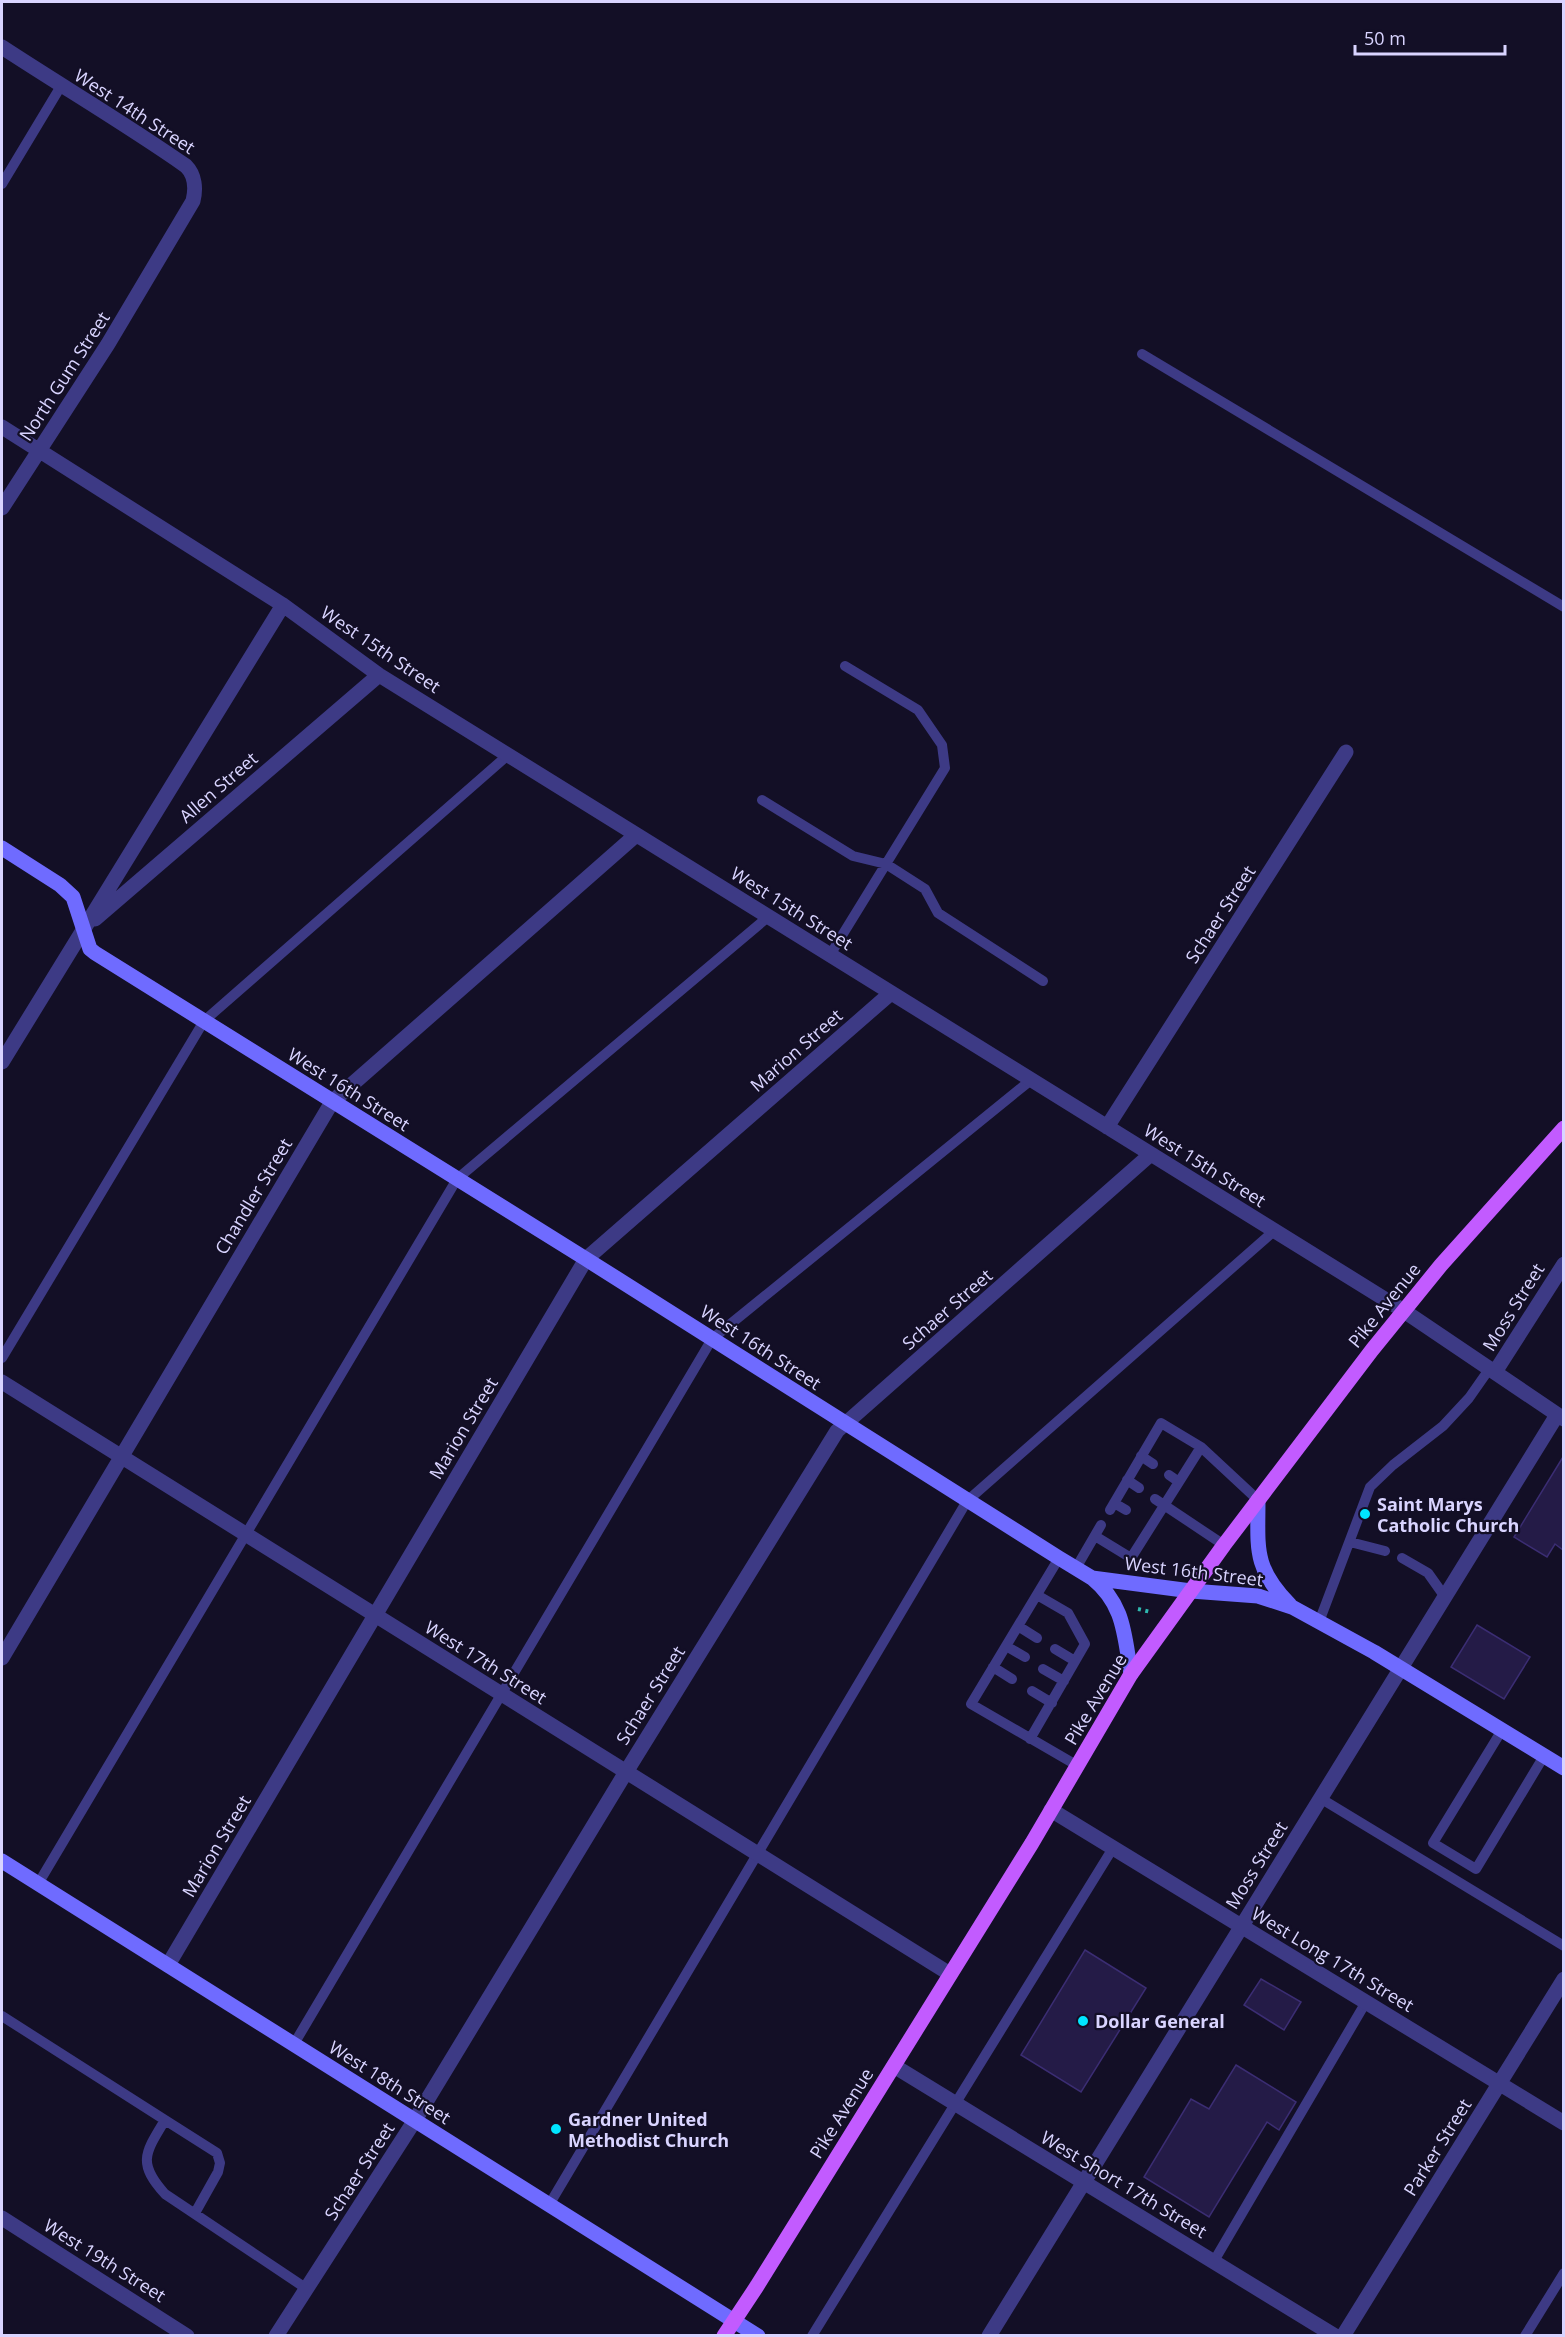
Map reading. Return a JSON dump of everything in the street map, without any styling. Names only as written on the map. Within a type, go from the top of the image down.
[{"type":"main road","name":"Pike Avenue","points":[[724,2336],[1052,1810],[1131,1674],[1224,1545],[1404,1311],[1441,1265],[1563,1128]]},
{"type":"street","name":"West 14th Street","points":[[2,47],[60,86],[139,133],[190,170],[194,182],[193,201],[157,263]]},
{"type":"street","name":"North Gum Street","points":[[2,508],[108,344],[157,263]]},
{"type":"street","name":"West 15th Street","points":[[2,427],[283,605],[379,675],[1404,1311],[1560,1417]]},
{"type":"street","name":"Allen Street","points":[[2,1062],[283,605]]},
{"type":"street","name":"Allen Street","points":[[83,928],[379,675]]},
{"type":"street","name":"Schaer Street","points":[[1107,1127],[1346,752]]},
{"type":"street","name":"Chandler Street","points":[[2,1658],[332,1101],[636,835]]},
{"type":"street","name":"West 16th Street","points":[[2,848],[60,885],[74,897],[90,949],[95,953],[1092,1578],[1191,1591],[1257,1596],[1292,1607],[1400,1668],[1563,1768]]},
{"type":"street","name":"Marion Street","points":[[168,1965],[586,1259],[891,993]]},
{"type":"street","name":"Schaer Street","points":[[276,2336],[415,2120],[626,1772],[837,1431],[1151,1154]]},
{"type":"street","name":"Moss Street","points":[[1492,1370],[1563,1264]]},
{"type":"street","name":"West 17th Street","points":[[2,1382],[950,1974]]},
{"type":"street","name":"Moss Street","points":[[989,2336],[1444,1597],[1560,1417]]},
{"type":"street","points":[[1258,1500],[1258,1550],[1264,1573],[1273,1587],[1292,1607]]},
{"type":"street","points":[[1092,1578],[1114,1601],[1121,1620],[1131,1674]]},
{"type":"street","name":"West Long 17th Street","points":[[1052,1810],[1563,2123]]},
{"type":"street","name":"West 18th Street","points":[[2,1861],[758,2336]]},
{"type":"street","name":"Parker Street","points":[[1343,2336],[1563,1979]]},
{"type":"street","name":"West Short 17th Street","points":[[894,2066],[1335,2336]]},
{"type":"street","name":"West 19th Street","points":[[2,2218],[187,2336]]},
{"type":"lane","points":[[2,184],[60,86]]},
{"type":"lane","points":[[1142,354],[1563,607]]},
{"type":"lane","points":[[830,955],[945,768],[942,745],[918,710],[844,666]]},
{"type":"lane","points":[[2,1358],[204,1021],[508,755]]},
{"type":"lane","points":[[762,800],[853,856],[886,864],[925,889],[938,913],[1043,981]]},
{"type":"lane","points":[[38,1884],[457,1179],[768,917]]},
{"type":"lane","points":[[294,2044],[712,1339],[1031,1080]]},
{"type":"lane","points":[[549,2205],[967,1501],[1274,1231]]},
{"type":"lane","points":[[1319,1622],[1370,1487],[1393,1465],[1443,1426],[1492,1370]]},
{"type":"lane","points":[[1126,1510],[1112,1506],[1161,1423],[1201,1448],[1258,1500]]},
{"type":"lane","points":[[1095,1536],[1131,1558],[1147,1523],[1160,1502],[1179,1482],[1201,1448]]},
{"type":"lane","points":[[1141,1456],[1153,1464]]},
{"type":"lane","points":[[1169,1475],[1179,1482]]},
{"type":"lane","points":[[1127,1480],[1139,1488]]},
{"type":"lane","points":[[1160,1502],[1224,1545]]},
{"type":"lane","points":[[1076,1568],[1101,1525]]},
{"type":"lane","points":[[1350,1542],[1385,1551]]},
{"type":"lane","points":[[1059,1558],[972,1704],[1078,1766]]},
{"type":"lane","points":[[1402,1558],[1428,1573],[1444,1597]]},
{"type":"lane","points":[[1030,1739],[1085,1644],[1068,1613],[1037,1594]]},
{"type":"lane","points":[[1018,1626],[1037,1638]]},
{"type":"lane","points":[[1006,1646],[1025,1657]]},
{"type":"lane","points":[[1055,1649],[1075,1661]]},
{"type":"lane","points":[[993,1667],[1012,1679]]},
{"type":"lane","points":[[1043,1669],[1064,1681]]},
{"type":"lane","points":[[1032,1691],[1052,1703]]},
{"type":"lane","points":[[1502,1730],[1433,1843],[1476,1869],[1544,1756]]},
{"type":"lane","points":[[1320,1798],[1563,1946]]},
{"type":"lane","points":[[812,2336],[1113,1848]]},
{"type":"lane","points":[[1214,2261],[1366,2002]]},
{"type":"lane","points":[[2,2016],[217,2153],[220,2163],[218,2172],[195,2213]]},
{"type":"lane","points":[[165,2120],[151,2143],[147,2157],[147,2170],[165,2194],[307,2289]]},
{"type":"lane","points":[[1525,2336],[1563,2273]]},
{"type":"path","points":[[1138,1609],[1151,1612]]},
{"type":"building","points":[[1563,1457],[1563,1550],[1555,1544],[1547,1557],[1514,1537]]},
{"type":"building","points":[[1477,1625],[1530,1657],[1504,1699],[1451,1667]]},
{"type":"building","name":"Dollar General","points":[[1085,1950],[1146,1988],[1081,2092],[1021,2055]]},
{"type":"building","points":[[1261,1979],[1301,2002],[1284,2030],[1244,2005]]},
{"type":"building","points":[[1236,2065],[1296,2102],[1279,2130],[1267,2122],[1209,2217],[1144,2177],[1191,2099],[1209,2109]]},
{"type":"place","name":"Saint Marys Catholic Church","points":[[1365,1514]]},
{"type":"place","name":"Dollar General","points":[[1083,2021]]},
{"type":"place","name":"Gardner United Methodist Church","points":[[556,2129]]}]
